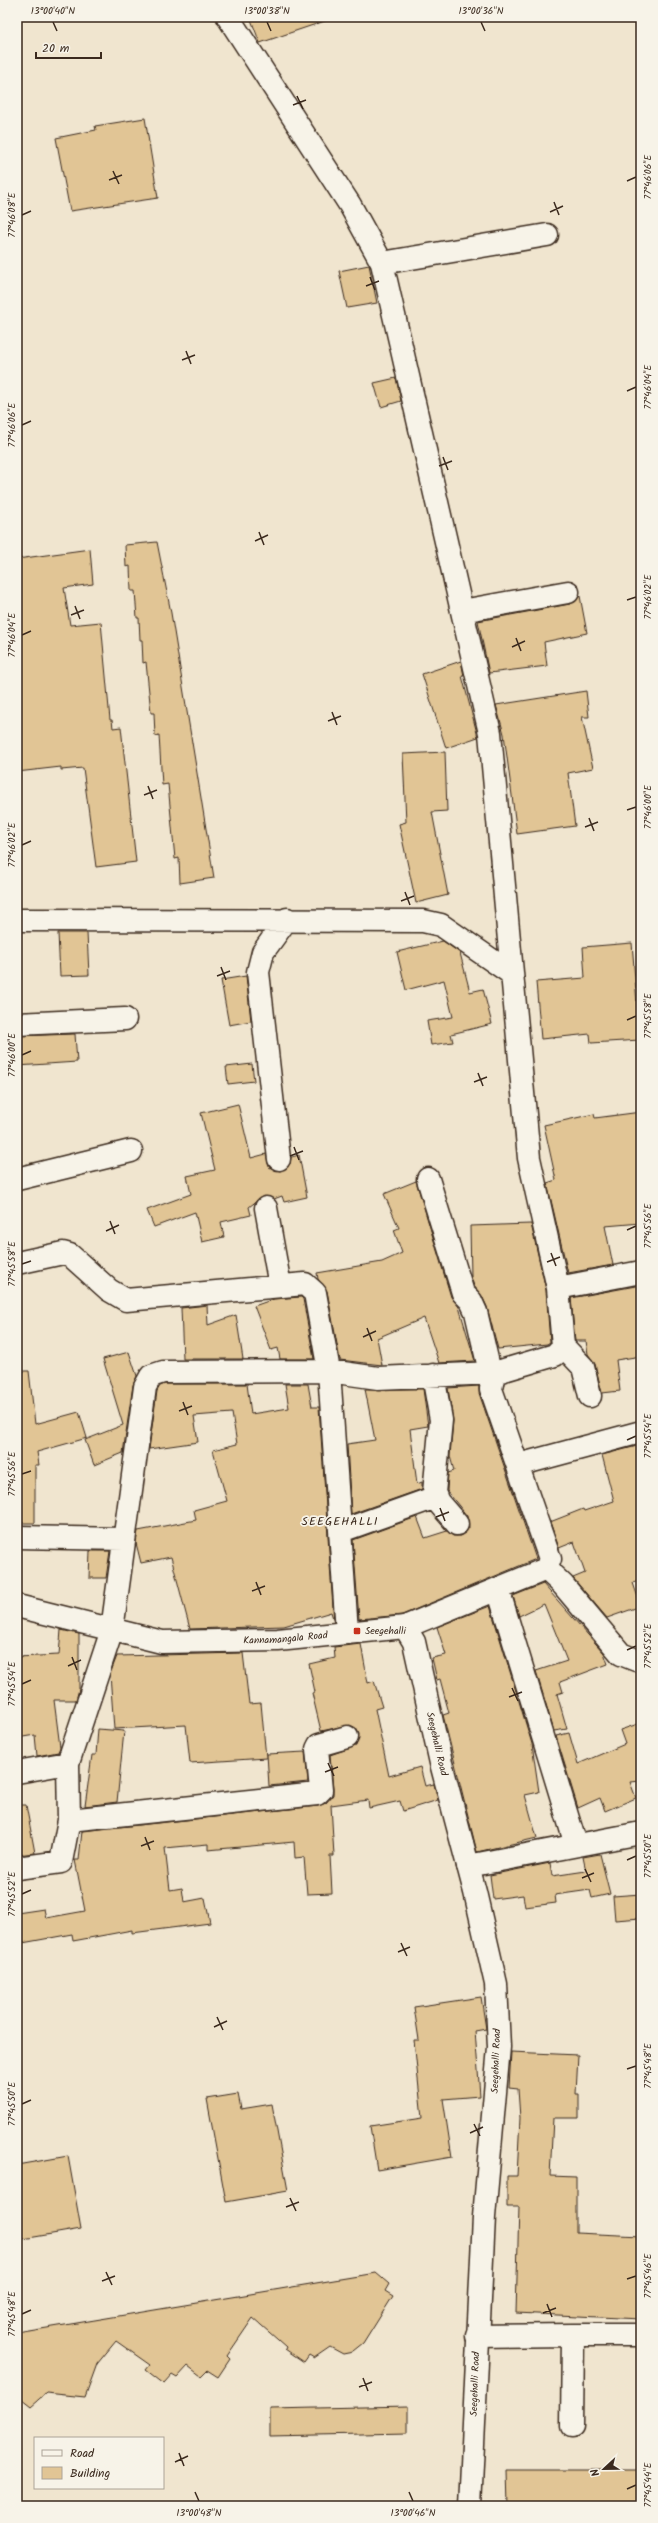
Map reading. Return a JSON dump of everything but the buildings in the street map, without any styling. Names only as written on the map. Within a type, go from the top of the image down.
[{"type":"street","points":[[228,17],[350,205],[382,263],[490,734],[529,1158],[558,1288],[563,1346],[584,1367],[590,1396]]},
{"type":"street","points":[[382,263],[547,235]]},
{"type":"street","points":[[462,611],[568,592]]},
{"type":"street","points":[[17,920],[287,919],[423,921],[441,926],[512,974]]},
{"type":"street","points":[[279,1159],[258,972],[263,952],[287,919]]},
{"type":"street","points":[[17,1024],[125,1019]]},
{"type":"street","points":[[17,1179],[131,1151]]},
{"type":"street","points":[[428,1179],[463,1293],[471,1301],[476,1312],[492,1372],[492,1389],[550,1559],[546,1569],[563,1585],[621,1654],[636,1660],[641,1660]]},
{"type":"street","points":[[266,1208],[280,1286]]},
{"type":"street","points":[[17,1263],[63,1253],[70,1254],[109,1290],[126,1300],[306,1284],[315,1292],[329,1371],[347,1632]]},
{"type":"street","points":[[558,1288],[641,1272]]},
{"type":"street","points":[[17,1868],[61,1862],[69,1820],[68,1763],[112,1630],[123,1539],[145,1387],[151,1376],[163,1372],[329,1371],[378,1378],[492,1372],[555,1355],[563,1346]]},
{"type":"street","points":[[433,1375],[441,1420],[434,1481],[436,1497],[438,1502],[457,1524]]},
{"type":"street","points":[[518,1465],[641,1432]]},
{"type":"street","points":[[341,1530],[436,1497]]},
{"type":"street","points":[[17,1537],[123,1539]]},
{"type":"street","name":"Kannamangala Road","points":[[17,1606],[162,1642],[278,1640],[405,1627],[546,1569]]},
{"type":"street","points":[[498,1589],[576,1845]]},
{"type":"street","name":"Seegehalli Road","points":[[405,1627],[414,1642],[441,1763],[468,1866],[496,1984],[498,2047],[477,2336],[470,2506]]},
{"type":"street","points":[[69,1820],[317,1794],[321,1790],[317,1749],[319,1745],[348,1737]]},
{"type":"street","points":[[17,1772],[68,1763]]},
{"type":"street","points":[[468,1866],[641,1833]]},
{"type":"street","points":[[572,2426],[573,2335]]},
{"type":"street","points":[[477,2336],[641,2335]]},
{"type":"place","name":"Seegehalli","points":[[357,1631]]},
{"type":"district","name":"SEEGEHALLI","points":[[340,1521]]}]
